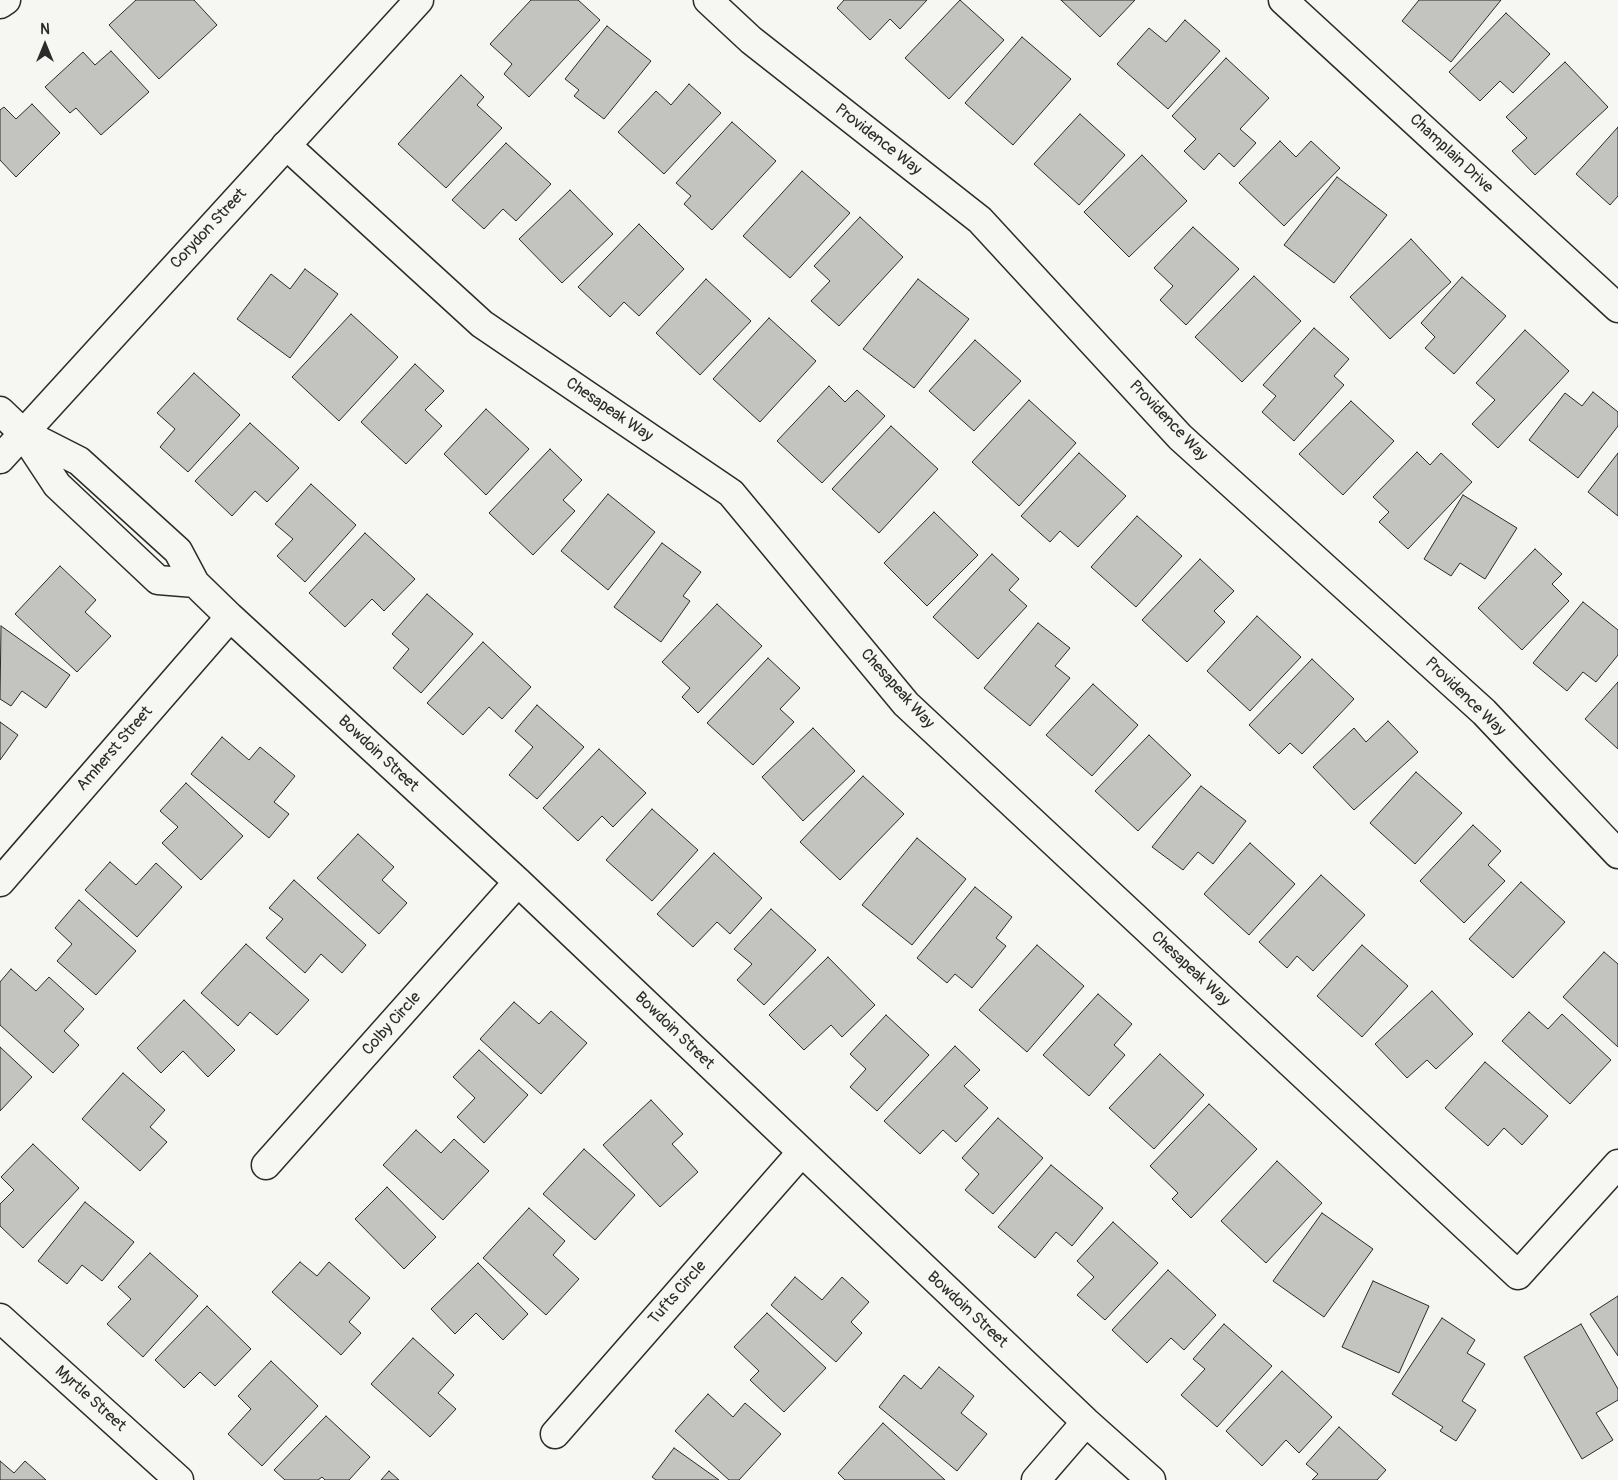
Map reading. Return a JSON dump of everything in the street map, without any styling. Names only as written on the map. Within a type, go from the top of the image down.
[{"type":"street","points":[[0,4],[6,0]]},
{"type":"street","name":"Corydon Street","points":[[0,459],[22,432],[419,0]]},
{"type":"street","name":"Providence Way","points":[[708,0],[751,40],[980,220],[1180,437],[1484,712],[1618,854]]},
{"type":"street","name":"Champlain Drive","points":[[1283,0],[1618,308]]},
{"type":"street","name":"Chesapeak Way","points":[[286,145],[482,324],[731,493],[906,704],[1518,1275],[1618,1164]]},
{"type":"street","name":"Bowdoin Street","points":[[0,411],[22,432],[57,485],[158,580],[195,583],[518,882],[1086,1422],[1152,1480]]},
{"type":"street","name":"Amherst Street","points":[[0,882],[230,617]]},
{"type":"street","name":"Colby Circle","points":[[266,1165],[518,882]]},
{"type":"street","name":"Tufts Circle","points":[[555,1434],[801,1153]]},
{"type":"street","name":"Myrtle Street","points":[[0,1318],[179,1480]]},
{"type":"street","points":[[1036,1480],[1086,1422]]},
{"type":"building","points":[[136,0],[194,0],[217,25],[159,79],[109,25]]},
{"type":"building","points":[[531,0],[578,0],[600,20],[529,97],[504,74],[512,64],[490,44]]},
{"type":"building","points":[[844,0],[927,0],[900,29],[890,19],[870,40],[837,8]]},
{"type":"building","points":[[960,0],[1004,40],[949,99],[905,58]]},
{"type":"building","points":[[1061,0],[1135,0],[1100,37]]},
{"type":"building","points":[[1419,0],[1501,0],[1451,62],[1402,21]]},
{"type":"building","points":[[1506,13],[1550,54],[1513,93],[1500,81],[1480,101],[1449,72]]},
{"type":"building","points":[[1185,20],[1220,51],[1168,109],[1117,64],[1149,28],[1166,42]]},
{"type":"building","points":[[607,26],[651,61],[604,119],[574,96],[579,90],[565,79]]},
{"type":"building","points":[[1022,37],[1071,79],[1013,145],[965,103]]},
{"type":"building","points":[[111,51],[149,92],[101,135],[76,108],[70,113],[45,87],[83,52],[95,65]]},
{"type":"building","points":[[1226,58],[1269,98],[1240,129],[1256,143],[1234,167],[1219,153],[1204,170],[1184,151],[1196,139],[1172,116]]},
{"type":"building","points":[[1565,62],[1608,107],[1535,175],[1512,151],[1527,138],[1506,117]]},
{"type":"building","points":[[461,75],[484,97],[477,105],[502,128],[446,188],[398,144]]},
{"type":"building","points":[[689,84],[721,113],[664,174],[618,132],[656,91],[671,105]]},
{"type":"building","points":[[32,104],[60,133],[16,177],[0,160],[0,110],[4,107],[16,119]]},
{"type":"building","points":[[1080,114],[1125,155],[1079,205],[1034,164]]},
{"type":"building","points":[[732,122],[776,161],[712,230],[684,204],[691,196],[676,183]]},
{"type":"building","points":[[1618,127],[1618,196],[1610,205],[1576,174]]},
{"type":"building","points":[[1280,141],[1296,157],[1311,141],[1340,168],[1284,226],[1239,183]]},
{"type":"building","points":[[506,143],[551,184],[516,221],[503,209],[484,229],[452,200]]},
{"type":"building","points":[[1142,155],[1187,201],[1129,257],[1084,212]]},
{"type":"building","points":[[802,171],[850,213],[790,278],[743,236]]},
{"type":"building","points":[[1337,177],[1387,215],[1334,283],[1284,245]]},
{"type":"building","points":[[570,190],[613,234],[562,283],[519,239]]},
{"type":"building","points":[[860,217],[903,257],[839,326],[811,301],[830,281],[814,266]]},
{"type":"building","points":[[639,224],[684,269],[639,316],[624,302],[610,317],[578,287]]},
{"type":"building","points":[[1193,227],[1239,269],[1186,325],[1160,300],[1173,286],[1154,268]]},
{"type":"building","points":[[1411,239],[1451,282],[1390,339],[1350,297]]},
{"type":"building","points":[[305,269],[338,294],[290,358],[237,319],[271,274],[290,289]]},
{"type":"building","points":[[1254,276],[1301,321],[1242,382],[1195,337]]},
{"type":"building","points":[[1462,277],[1506,316],[1454,374],[1425,348],[1435,337],[1421,323]]},
{"type":"building","points":[[706,279],[751,321],[700,375],[656,333]]},
{"type":"building","points":[[918,279],[969,319],[914,388],[863,349]]},
{"type":"building","points":[[351,314],[398,357],[339,421],[292,377]]},
{"type":"building","points":[[769,318],[816,361],[760,422],[713,379]]},
{"type":"building","points":[[1314,328],[1349,359],[1334,376],[1344,385],[1294,441],[1262,412],[1276,396],[1263,385]]},
{"type":"building","points":[[1525,330],[1569,371],[1498,448],[1472,424],[1495,400],[1476,383]]},
{"type":"building","points":[[975,340],[1021,381],[974,431],[929,391]]},
{"type":"building","points":[[415,364],[444,391],[425,410],[442,426],[406,464],[361,422]]},
{"type":"building","points":[[194,373],[240,415],[188,472],[160,447],[175,429],[157,413]]},
{"type":"building","points":[[829,386],[845,402],[857,390],[885,416],[822,483],[777,441]]},
{"type":"building","points":[[1593,392],[1618,412],[1618,426],[1578,478],[1529,440],[1565,393],[1582,406]]},
{"type":"building","points":[[1029,400],[1076,443],[1019,506],[972,462]]},
{"type":"building","points":[[1351,401],[1394,441],[1343,495],[1299,454]]},
{"type":"building","points":[[486,409],[529,449],[486,495],[444,454]]},
{"type":"building","points":[[250,423],[299,468],[267,502],[255,491],[232,516],[195,481]]},
{"type":"building","points":[[891,426],[938,469],[879,533],[832,489]]},
{"type":"building","points":[[550,449],[582,480],[563,500],[575,511],[533,555],[489,513]]},
{"type":"building","points":[[1417,452],[1430,465],[1441,453],[1472,482],[1408,549],[1379,522],[1389,512],[1373,497]]},
{"type":"building","points":[[1079,453],[1126,496],[1078,547],[1060,531],[1050,542],[1021,516]]},
{"type":"building","points":[[1618,453],[1618,516],[1588,492]]},
{"type":"building","points":[[311,484],[356,525],[305,582],[277,556],[293,539],[275,524]]},
{"type":"building","points":[[608,494],[655,532],[608,590],[561,551]]},
{"type":"building","points":[[1463,495],[1517,528],[1485,579],[1460,563],[1451,576],[1424,559]]},
{"type":"building","points":[[934,512],[978,555],[927,606],[884,563]]},
{"type":"building","points":[[1137,516],[1182,556],[1136,607],[1091,567]]},
{"type":"building","points":[[365,533],[415,579],[384,611],[372,599],[345,627],[309,593]]},
{"type":"building","points":[[662,543],[701,572],[683,596],[690,601],[661,642],[614,607]]},
{"type":"building","points":[[1535,549],[1562,574],[1552,584],[1569,601],[1522,650],[1478,608]]},
{"type":"building","points":[[992,554],[1019,579],[1009,590],[1027,606],[978,659],[933,617]]},
{"type":"building","points":[[1200,559],[1234,591],[1214,611],[1225,622],[1187,662],[1142,620]]},
{"type":"building","points":[[60,566],[96,600],[85,612],[111,636],[77,672],[15,614]]},
{"type":"building","points":[[427,594],[473,634],[421,693],[393,668],[409,649],[392,634]]},
{"type":"building","points":[[1583,602],[1618,630],[1618,655],[1596,682],[1583,672],[1567,691],[1533,663]]},
{"type":"building","points":[[717,604],[762,646],[698,713],[682,697],[690,688],[662,662]]},
{"type":"building","points":[[1257,616],[1301,657],[1250,711],[1207,671]]},
{"type":"building","points":[[1038,623],[1070,648],[1055,666],[1070,678],[1030,726],[984,688]]},
{"type":"building","points":[[1,626],[70,675],[46,708],[22,691],[11,706],[0,699]]},
{"type":"building","points":[[483,642],[531,687],[502,719],[489,707],[463,735],[427,703]]},
{"type":"building","points":[[768,658],[800,688],[780,709],[794,722],[753,765],[707,723]]},
{"type":"building","points":[[1312,659],[1354,699],[1302,754],[1290,743],[1279,754],[1249,725]]},
{"type":"building","points":[[1618,682],[1618,749],[1585,719]]},
{"type":"building","points":[[1093,684],[1138,725],[1092,776],[1046,735]]},
{"type":"building","points":[[537,705],[584,747],[537,799],[509,775],[533,747],[515,731]]},
{"type":"building","points":[[1388,721],[1418,752],[1354,810],[1313,767],[1354,728],[1366,742]]},
{"type":"building","points":[[0,722],[18,735],[0,760]]},
{"type":"building","points":[[813,728],[855,771],[803,821],[762,777]]},
{"type":"building","points":[[1149,735],[1191,775],[1138,831],[1095,791]]},
{"type":"building","points":[[222,737],[249,760],[260,747],[295,776],[274,802],[289,814],[269,838],[191,774]]},
{"type":"building","points":[[599,749],[646,793],[613,827],[602,816],[578,841],[543,808]]},
{"type":"building","points":[[1416,772],[1462,813],[1415,864],[1370,823]]},
{"type":"building","points":[[863,776],[904,814],[840,880],[800,842]]},
{"type":"building","points":[[186,783],[243,836],[201,880],[162,843],[178,827],[160,811]]},
{"type":"building","points":[[1201,786],[1246,821],[1213,864],[1198,852],[1183,870],[1152,847]]},
{"type":"building","points":[[652,809],[698,850],[652,901],[606,860]]},
{"type":"building","points":[[1473,825],[1501,851],[1488,865],[1505,881],[1464,923],[1420,881]]},
{"type":"building","points":[[358,834],[394,867],[382,880],[407,903],[379,934],[317,878]]},
{"type":"building","points":[[917,838],[966,879],[912,945],[862,905]]},
{"type":"building","points":[[1250,843],[1295,884],[1249,935],[1204,894]]},
{"type":"building","points":[[714,853],[762,898],[730,934],[717,922],[693,947],[657,914]]},
{"type":"building","points":[[110,862],[136,885],[156,863],[182,887],[137,937],[85,890]]},
{"type":"building","points":[[1321,875],[1365,915],[1313,971],[1297,956],[1287,968],[1259,942]]},
{"type":"building","points":[[294,880],[366,945],[342,973],[321,954],[305,973],[266,938],[283,919],[269,908]]},
{"type":"building","points":[[1521,882],[1565,922],[1513,978],[1469,939]]},
{"type":"building","points":[[975,887],[1012,917],[996,938],[1006,946],[972,988],[955,974],[947,983],[917,958]]},
{"type":"building","points":[[79,900],[136,951],[96,995],[57,961],[72,944],[55,928]]},
{"type":"building","points":[[771,909],[816,950],[764,1005],[737,980],[752,964],[734,949]]},
{"type":"building","points":[[246,944],[309,1000],[277,1035],[250,1012],[238,1026],[201,993]]},
{"type":"building","points":[[1037,945],[1084,986],[1027,1052],[979,1010]]},
{"type":"building","points":[[1362,945],[1408,986],[1362,1037],[1317,996]]},
{"type":"building","points":[[1604,952],[1618,964],[1618,1047],[1563,997]]},
{"type":"building","points":[[828,957],[875,1005],[842,1037],[831,1025],[804,1050],[769,1015]]},
{"type":"building","points":[[11,969],[36,991],[49,977],[84,1009],[64,1031],[79,1045],[53,1073],[0,1025],[0,982]]},
{"type":"building","points":[[1432,991],[1473,1034],[1436,1069],[1427,1060],[1407,1078],[1375,1044]]},
{"type":"building","points":[[1098,994],[1132,1024],[1114,1045],[1125,1055],[1089,1096],[1043,1055]]},
{"type":"building","points":[[184,1000],[235,1050],[208,1077],[183,1051],[161,1073],[137,1048]]},
{"type":"building","points":[[514,1002],[539,1024],[551,1011],[587,1043],[541,1094],[480,1039]]},
{"type":"building","points":[[1529,1012],[1548,1029],[1562,1014],[1611,1060],[1570,1104],[1502,1041]]},
{"type":"building","points":[[886,1015],[929,1055],[877,1111],[850,1087],[866,1069],[850,1054]]},
{"type":"building","points":[[955,1046],[980,1070],[964,1086],[988,1108],[956,1142],[943,1130],[920,1154],[884,1121]]},
{"type":"building","points":[[0,1047],[32,1077],[0,1111]]},
{"type":"building","points":[[479,1050],[528,1095],[484,1143],[457,1117],[475,1098],[453,1077]]},
{"type":"building","points":[[1160,1054],[1204,1095],[1154,1149],[1109,1108]]},
{"type":"building","points":[[1485,1062],[1548,1116],[1522,1145],[1504,1128],[1488,1146],[1445,1108]]},
{"type":"building","points":[[123,1073],[165,1110],[150,1127],[167,1142],[140,1171],[82,1119]]},
{"type":"building","points":[[651,1100],[683,1134],[672,1144],[698,1172],[660,1207],[603,1145]]},
{"type":"building","points":[[1209,1104],[1257,1149],[1191,1218],[1172,1199],[1178,1193],[1150,1166]]},
{"type":"building","points":[[998,1118],[1043,1158],[993,1214],[965,1190],[979,1174],[962,1158]]},
{"type":"building","points":[[416,1130],[441,1153],[454,1139],[489,1171],[443,1220],[383,1165]]},
{"type":"building","points":[[33,1144],[79,1188],[23,1248],[0,1226],[0,1204],[14,1190],[1,1177]]},
{"type":"building","points":[[584,1149],[635,1195],[595,1240],[543,1194]]},
{"type":"building","points":[[1277,1161],[1322,1203],[1266,1263],[1221,1221]]},
{"type":"building","points":[[1051,1165],[1103,1208],[1072,1246],[1056,1232],[1035,1258],[998,1227]]},
{"type":"building","points":[[387,1187],[436,1237],[404,1269],[355,1219]]},
{"type":"building","points":[[85,1202],[134,1242],[102,1281],[82,1265],[67,1284],[38,1261]]},
{"type":"building","points":[[529,1208],[565,1241],[553,1255],[579,1279],[546,1315],[483,1258]]},
{"type":"building","points":[[1322,1213],[1373,1249],[1324,1317],[1273,1281]]},
{"type":"building","points":[[1113,1222],[1158,1263],[1105,1320],[1077,1295],[1094,1277],[1077,1261]]},
{"type":"building","points":[[150,1253],[198,1296],[143,1357],[107,1324],[131,1299],[118,1287]]},
{"type":"building","points":[[300,1262],[317,1276],[329,1262],[370,1298],[349,1322],[361,1333],[341,1355],[272,1292]]},
{"type":"building","points":[[478,1263],[528,1314],[503,1340],[476,1313],[455,1334],[431,1309]]},
{"type":"building","points":[[1168,1270],[1216,1315],[1184,1350],[1171,1338],[1147,1363],[1112,1330]]},
{"type":"building","points":[[795,1277],[822,1300],[842,1277],[869,1302],[851,1322],[862,1333],[836,1362],[771,1305]]},
{"type":"building","points":[[1373,1281],[1429,1306],[1399,1373],[1342,1347]]},
{"type":"building","points":[[1618,1296],[1618,1356],[1590,1314]]},
{"type":"building","points":[[207,1306],[251,1349],[215,1386],[200,1372],[184,1388],[155,1360]]},
{"type":"building","points":[[767,1313],[826,1368],[784,1412],[750,1380],[759,1371],[734,1347]]},
{"type":"building","points":[[1442,1318],[1475,1340],[1467,1353],[1485,1364],[1462,1401],[1476,1410],[1456,1441],[1440,1431],[1443,1427],[1392,1394]]},
{"type":"building","points":[[1224,1324],[1272,1366],[1217,1427],[1181,1395],[1205,1369],[1193,1359]]},
{"type":"building","points":[[1581,1324],[1618,1389],[1618,1400],[1596,1413],[1613,1440],[1582,1459],[1524,1357]]},
{"type":"building","points":[[413,1338],[454,1375],[438,1393],[456,1409],[430,1437],[371,1384]]},
{"type":"building","points":[[271,1361],[318,1406],[262,1466],[228,1434],[251,1409],[238,1396]]},
{"type":"building","points":[[939,1367],[974,1396],[961,1413],[987,1434],[957,1471],[879,1407],[904,1375],[921,1389]]},
{"type":"building","points":[[1282,1371],[1332,1417],[1299,1453],[1286,1440],[1262,1466],[1226,1431]]},
{"type":"building","points":[[708,1394],[733,1417],[745,1403],[781,1434],[739,1480],[729,1480],[675,1431]]},
{"type":"building","points":[[326,1416],[370,1457],[349,1480],[325,1480],[322,1477],[318,1480],[285,1480],[274,1470]]},
{"type":"building","points":[[883,1423],[945,1480],[845,1480],[838,1473]]},
{"type":"building","points":[[1339,1427],[1386,1470],[1377,1480],[1312,1480],[1318,1474],[1306,1464]]},
{"type":"building","points":[[674,1448],[719,1480],[656,1480],[652,1477]]},
{"type":"building","points":[[0,1461],[14,1473],[25,1461],[46,1480],[0,1480]]},
{"type":"building","points":[[389,1471],[399,1480],[381,1480]]}]
